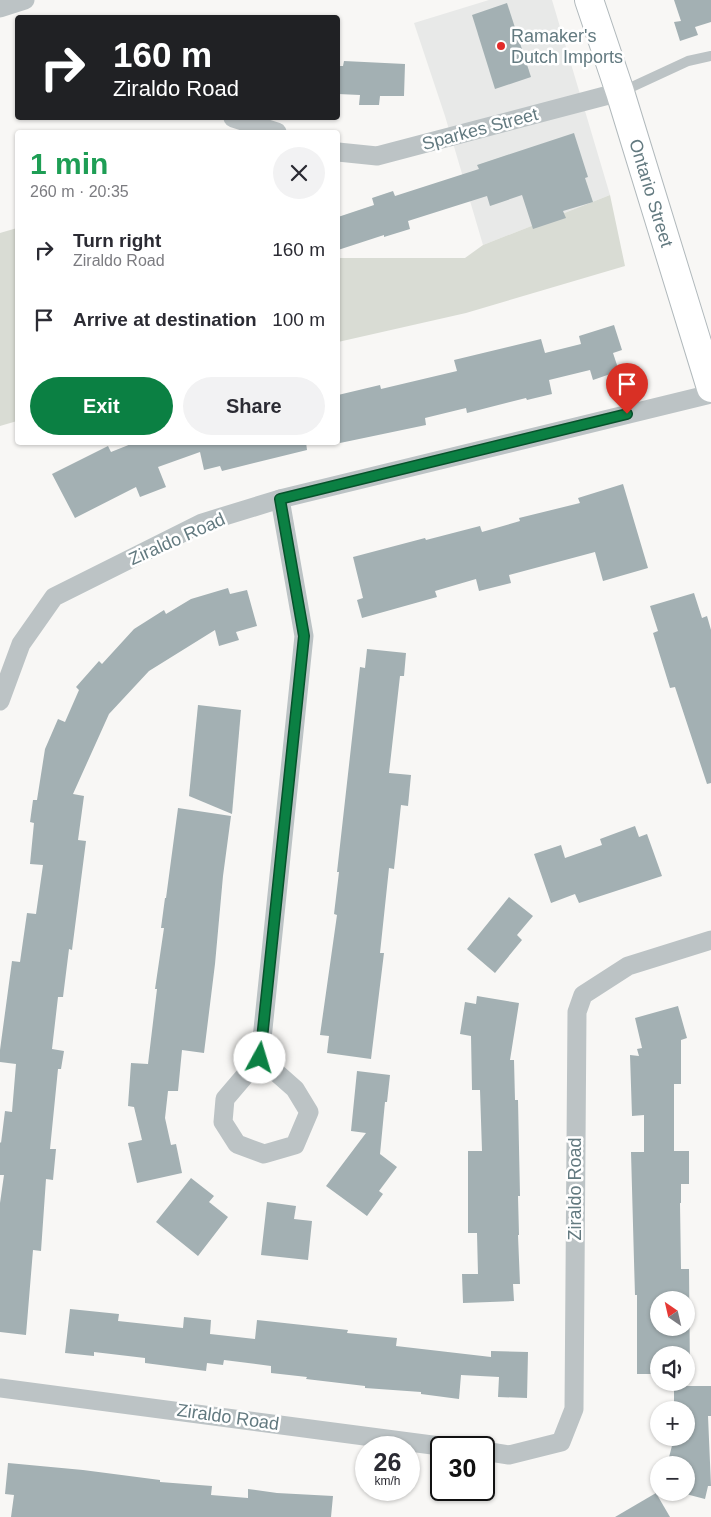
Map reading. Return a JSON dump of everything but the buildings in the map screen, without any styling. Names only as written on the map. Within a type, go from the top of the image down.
[{"type":"main road","name":"Ontario Street","points":[[589,0],[620,92],[711,388]]},
{"type":"street","points":[[0,9],[25,0]]},
{"type":"street","name":"Sparkes Street","points":[[340,152],[377,156],[620,92]]},
{"type":"street","points":[[239,120],[271,130]]},
{"type":"street","name":"Ziraldo Road","points":[[0,702],[21,644],[54,597],[202,523],[280,499],[711,394]]},
{"type":"street","points":[[260,1058],[295,1089],[309,1112],[295,1145],[264,1154],[238,1144],[223,1122],[225,1099],[260,1058],[304,636],[280,499]]},
{"type":"street","name":"Ziraldo Road","points":[[495,1453],[510,1455],[561,1442],[574,1409],[576,1012],[583,995],[628,966],[711,940]]},
{"type":"street","name":"Ziraldo Road","points":[[0,1388],[430,1445]]},
{"type":"lane","points":[[620,92],[688,61],[711,56]]},
{"type":"shaded area","points":[[489,0],[552,0],[610,195],[483,245],[445,116],[414,23]]},
{"type":"shaded area","points":[[610,195],[625,266],[466,313],[340,342],[340,258],[465,258],[483,245]]},
{"type":"shaded area","points":[[15,229],[15,422],[0,426],[0,233]]},
{"type":"place","name":"Ramaker's Dutch Imports","points":[[501,46]]},
{"type":"route","points":[[260,1058],[304,636],[280,499],[627,414]]}]
